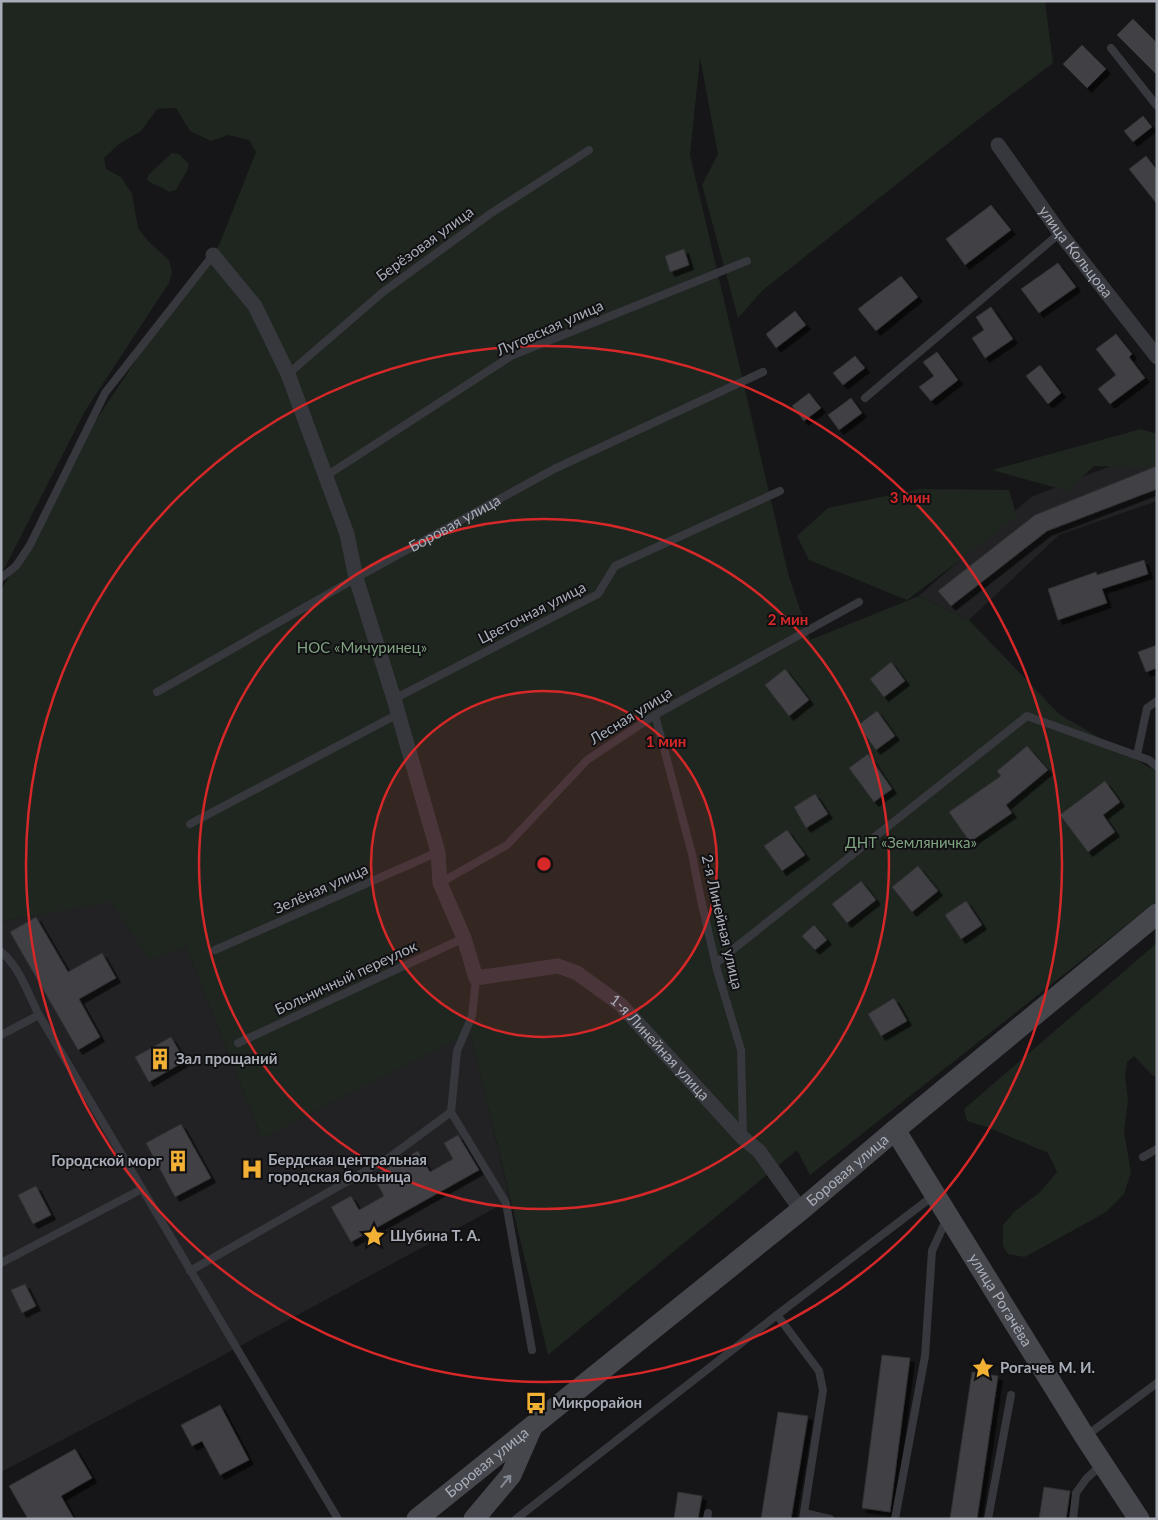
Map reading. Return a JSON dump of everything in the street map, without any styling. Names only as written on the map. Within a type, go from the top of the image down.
[{"type":"street","name":"улица Кольцова","points":[[998,145],[1060,233],[1157,357]]},
{"type":"street","points":[[213,254],[255,306],[288,374],[326,476],[347,534],[356,578],[394,699],[438,852],[440,883],[464,938],[476,978]]},
{"type":"street","name":"Боровая улица","points":[[417,1519],[801,1210],[1157,914]]},
{"type":"street","name":"1-я Линейная улица","points":[[476,978],[558,966],[577,972],[620,1004],[743,1138],[759,1151],[801,1210]]},
{"type":"street","name":"улица Рогачёва","points":[[895,1130],[1085,1437],[1139,1519]]},
{"type":"street","name":"Боровая улица","points":[[474,1519],[511,1475],[534,1424]]},
{"type":"lane","points":[[1111,48],[1157,106]]},
{"type":"lane","name":"Берёзовая улица","points":[[288,374],[383,292],[490,214],[589,150]]},
{"type":"lane","points":[[865,398],[1060,233]]},
{"type":"lane","points":[[1,578],[16,566],[30,545],[105,393],[213,254]]},
{"type":"lane","name":"Луговская улица","points":[[326,476],[511,356],[747,260]]},
{"type":"lane","name":"Боровая улица","points":[[157,692],[356,578],[554,469],[763,372]]},
{"type":"lane","name":"Цветочная улица","points":[[394,699],[598,594],[615,566],[780,491]]},
{"type":"lane","name":"Лесная улица","points":[[440,883],[507,845],[587,760],[655,715],[858,602]]},
{"type":"lane","points":[[1136,755],[1147,708],[1157,701]]},
{"type":"lane","points":[[190,824],[398,714]]},
{"type":"lane","name":"2-я Линейная улица","points":[[655,715],[692,854],[716,963],[741,1050],[743,1138]]},
{"type":"lane","points":[[716,963],[1026,716],[1136,755],[1148,760],[1157,767]]},
{"type":"lane","name":"Зелёная улица","points":[[215,950],[438,852]]},
{"type":"lane","name":"Больничный переулок","points":[[238,1043],[464,938]]},
{"type":"lane","points":[[1,947],[4,954],[17,969],[38,1015],[338,1519]]},
{"type":"lane","points":[[476,978],[472,1016],[457,1051],[451,1112],[506,1203],[532,1350]]},
{"type":"lane","points":[[1,1035],[38,1015]]},
{"type":"lane","points":[[190,1271],[390,1157],[451,1112]]},
{"type":"lane","points":[[1143,1158],[1157,1149]]},
{"type":"lane","points":[[1,1263],[142,1189]]},
{"type":"lane","points":[[516,1519],[934,1194]]},
{"type":"lane","points":[[895,1519],[925,1356],[932,1251],[948,1216]]},
{"type":"lane","points":[[777,1315],[819,1371],[823,1390],[803,1516],[830,1519]]},
{"type":"lane","points":[[1085,1437],[1157,1383]]},
{"type":"lane","points":[[988,1519],[1011,1395]]},
{"type":"lane","points":[[1073,1519],[1076,1493],[1086,1480],[1103,1464]]},
{"type":"shaded area","points":[[1157,448],[1157,501],[1059,535],[969,620],[919,596],[1031,497]]},
{"type":"shaded area","name":"Бердская центральная городская больница","points":[[111,901],[150,959],[186,946],[262,1139],[470,1031],[510,1200],[207,1364],[1,1472],[1,919],[3,921]]},
{"type":"green space","name":"НОС «Мичуринец»","points":[[1,1],[1045,1],[1053,63],[979,119],[763,290],[738,318],[702,185],[718,154],[700,58],[690,155],[788,573],[810,640],[919,596],[969,620],[1059,714],[1157,772],[1157,901],[810,1175],[797,1150],[548,1355],[470,1032],[262,1139],[186,946],[150,960],[111,902],[3,921],[1,919],[1,591],[90,429],[142,351],[219,245],[256,152],[249,140],[228,135],[211,141],[190,131],[176,108],[157,109],[141,131],[119,144],[104,158],[106,169],[121,177],[132,194],[138,228],[149,242],[169,260],[172,272],[169,283],[85,411],[1,575]]},
{"type":"green space","points":[[172,153],[179,154],[188,163],[188,169],[176,190],[169,192],[147,180],[148,175]]},
{"type":"green space","points":[[1141,429],[1157,434],[1157,468],[1094,466],[1068,491],[992,470]]},
{"type":"green space","points":[[920,489],[1009,490],[1017,517],[907,600],[809,560],[797,536],[828,508]]},
{"type":"green space","points":[[1157,943],[1157,1077],[1152,1075],[1134,1056],[1127,1062],[1125,1075],[1128,1101],[1124,1132],[1131,1172],[1124,1194],[1106,1212],[1025,1257],[1008,1254],[1003,1246],[1003,1225],[1015,1211],[1039,1193],[1057,1172],[1048,1153],[987,1127],[967,1121],[964,1109]]},
{"type":"building","points":[[1133,19],[1157,43],[1157,75],[1117,35]]},
{"type":"building","points":[[1082,45],[1106,69],[1087,88],[1063,64]]},
{"type":"building","points":[[1143,116],[1152,127],[1133,142],[1124,131]]},
{"type":"building","points":[[1146,156],[1157,170],[1157,204],[1129,169]]},
{"type":"building","points":[[991,205],[1011,230],[965,265],[946,239]]},
{"type":"building","points":[[684,249],[689,265],[670,272],[665,256]]},
{"type":"building","points":[[1058,263],[1076,287],[1039,313],[1021,289]]},
{"type":"building","points":[[901,276],[918,297],[876,331],[858,309]]},
{"type":"building","points":[[991,307],[1013,339],[985,358],[972,338],[984,330],[976,317]]},
{"type":"building","points":[[795,311],[806,325],[776,348],[766,334]]},
{"type":"building","points":[[1116,334],[1132,354],[1129,357],[1145,378],[1110,404],[1098,389],[1116,375],[1096,349]]},
{"type":"building","points":[[937,352],[958,380],[931,401],[919,387],[934,376],[923,362]]},
{"type":"building","points":[[855,356],[865,368],[843,385],[833,373]]},
{"type":"building","points":[[1040,365],[1061,393],[1048,404],[1026,376]]},
{"type":"building","points":[[809,393],[821,408],[804,421],[792,406]]},
{"type":"building","points":[[851,398],[862,413],[839,430],[828,415]]},
{"type":"building","points":[[1157,466],[1157,489],[1047,531],[951,606],[938,591],[1035,515]]},
{"type":"building","points":[[1144,560],[1148,574],[1102,589],[1107,603],[1058,620],[1048,589],[1096,572],[1097,575]]},
{"type":"building","points":[[1157,645],[1157,668],[1146,672],[1138,652]]},
{"type":"building","points":[[891,662],[905,681],[884,697],[870,679]]},
{"type":"building","points":[[785,669],[809,700],[789,716],[765,685]]},
{"type":"building","points":[[877,711],[895,736],[876,750],[858,725]]},
{"type":"building","points":[[1027,746],[1048,770],[1006,805],[1012,813],[970,842],[949,812],[1001,776],[997,771]]},
{"type":"building","points":[[868,754],[892,789],[874,802],[849,768]]},
{"type":"building","points":[[1105,781],[1120,802],[1103,815],[1115,832],[1088,852],[1060,815]]},
{"type":"building","points":[[815,794],[828,814],[806,828],[794,807]]},
{"type":"building","points":[[787,830],[805,855],[782,871],[764,846]]},
{"type":"building","points":[[918,866],[938,891],[912,912],[892,887]]},
{"type":"building","points":[[861,881],[876,900],[847,923],[832,904]]},
{"type":"building","points":[[966,901],[982,925],[961,939],[945,915]]},
{"type":"building","points":[[36,917],[68,972],[102,953],[116,978],[79,999],[100,1037],[78,1050],[10,932]]},
{"type":"building","points":[[814,925],[827,940],[815,950],[802,936]]},
{"type":"building","points":[[894,998],[907,1021],[881,1036],[868,1014]]},
{"type":"building","name":"Зал прощаний","points":[[171,1037],[185,1061],[149,1082],[135,1057]]},
{"type":"building","name":"Городской морг","points":[[181,1124],[211,1178],[175,1197],[146,1143]]},
{"type":"building","points":[[458,1135],[479,1170],[351,1242],[331,1207],[351,1196],[359,1210],[384,1196],[373,1176],[418,1151],[430,1172],[453,1159],[444,1143]]},
{"type":"building","points":[[36,1186],[51,1215],[33,1224],[18,1195]]},
{"type":"building","points":[[25,1284],[36,1306],[22,1313],[11,1290]]},
{"type":"building","points":[[882,1355],[910,1358],[890,1512],[862,1508]]},
{"type":"building","points":[[972,1372],[998,1376],[977,1519],[950,1519]]},
{"type":"building","points":[[220,1405],[249,1460],[220,1475],[202,1441],[192,1446],[181,1425]]},
{"type":"building","points":[[778,1412],[808,1416],[791,1519],[761,1519]]},
{"type":"building","points":[[75,1449],[92,1478],[61,1496],[74,1519],[28,1519],[9,1486]]},
{"type":"building","points":[[1044,1487],[1070,1491],[1066,1519],[1039,1519]]},
{"type":"building","points":[[678,1492],[702,1496],[698,1519],[674,1519]]},
{"type":"place","name":"Зал прощаний","points":[[160,1059]]},
{"type":"place","name":"Городской морг","points":[[178,1161]]},
{"type":"place","name":"Бердская центральная городская больница","points":[[252,1169]]},
{"type":"place","name":"Шубина Т. А.","points":[[374,1236]]},
{"type":"place","name":"Рогачев М. И.","points":[[983,1368]]},
{"type":"place","name":"Микрорайон","points":[[536,1403]]},
{"type":"park label","name":"ДНТ «Земляничка»","points":[[911,843]]}]
